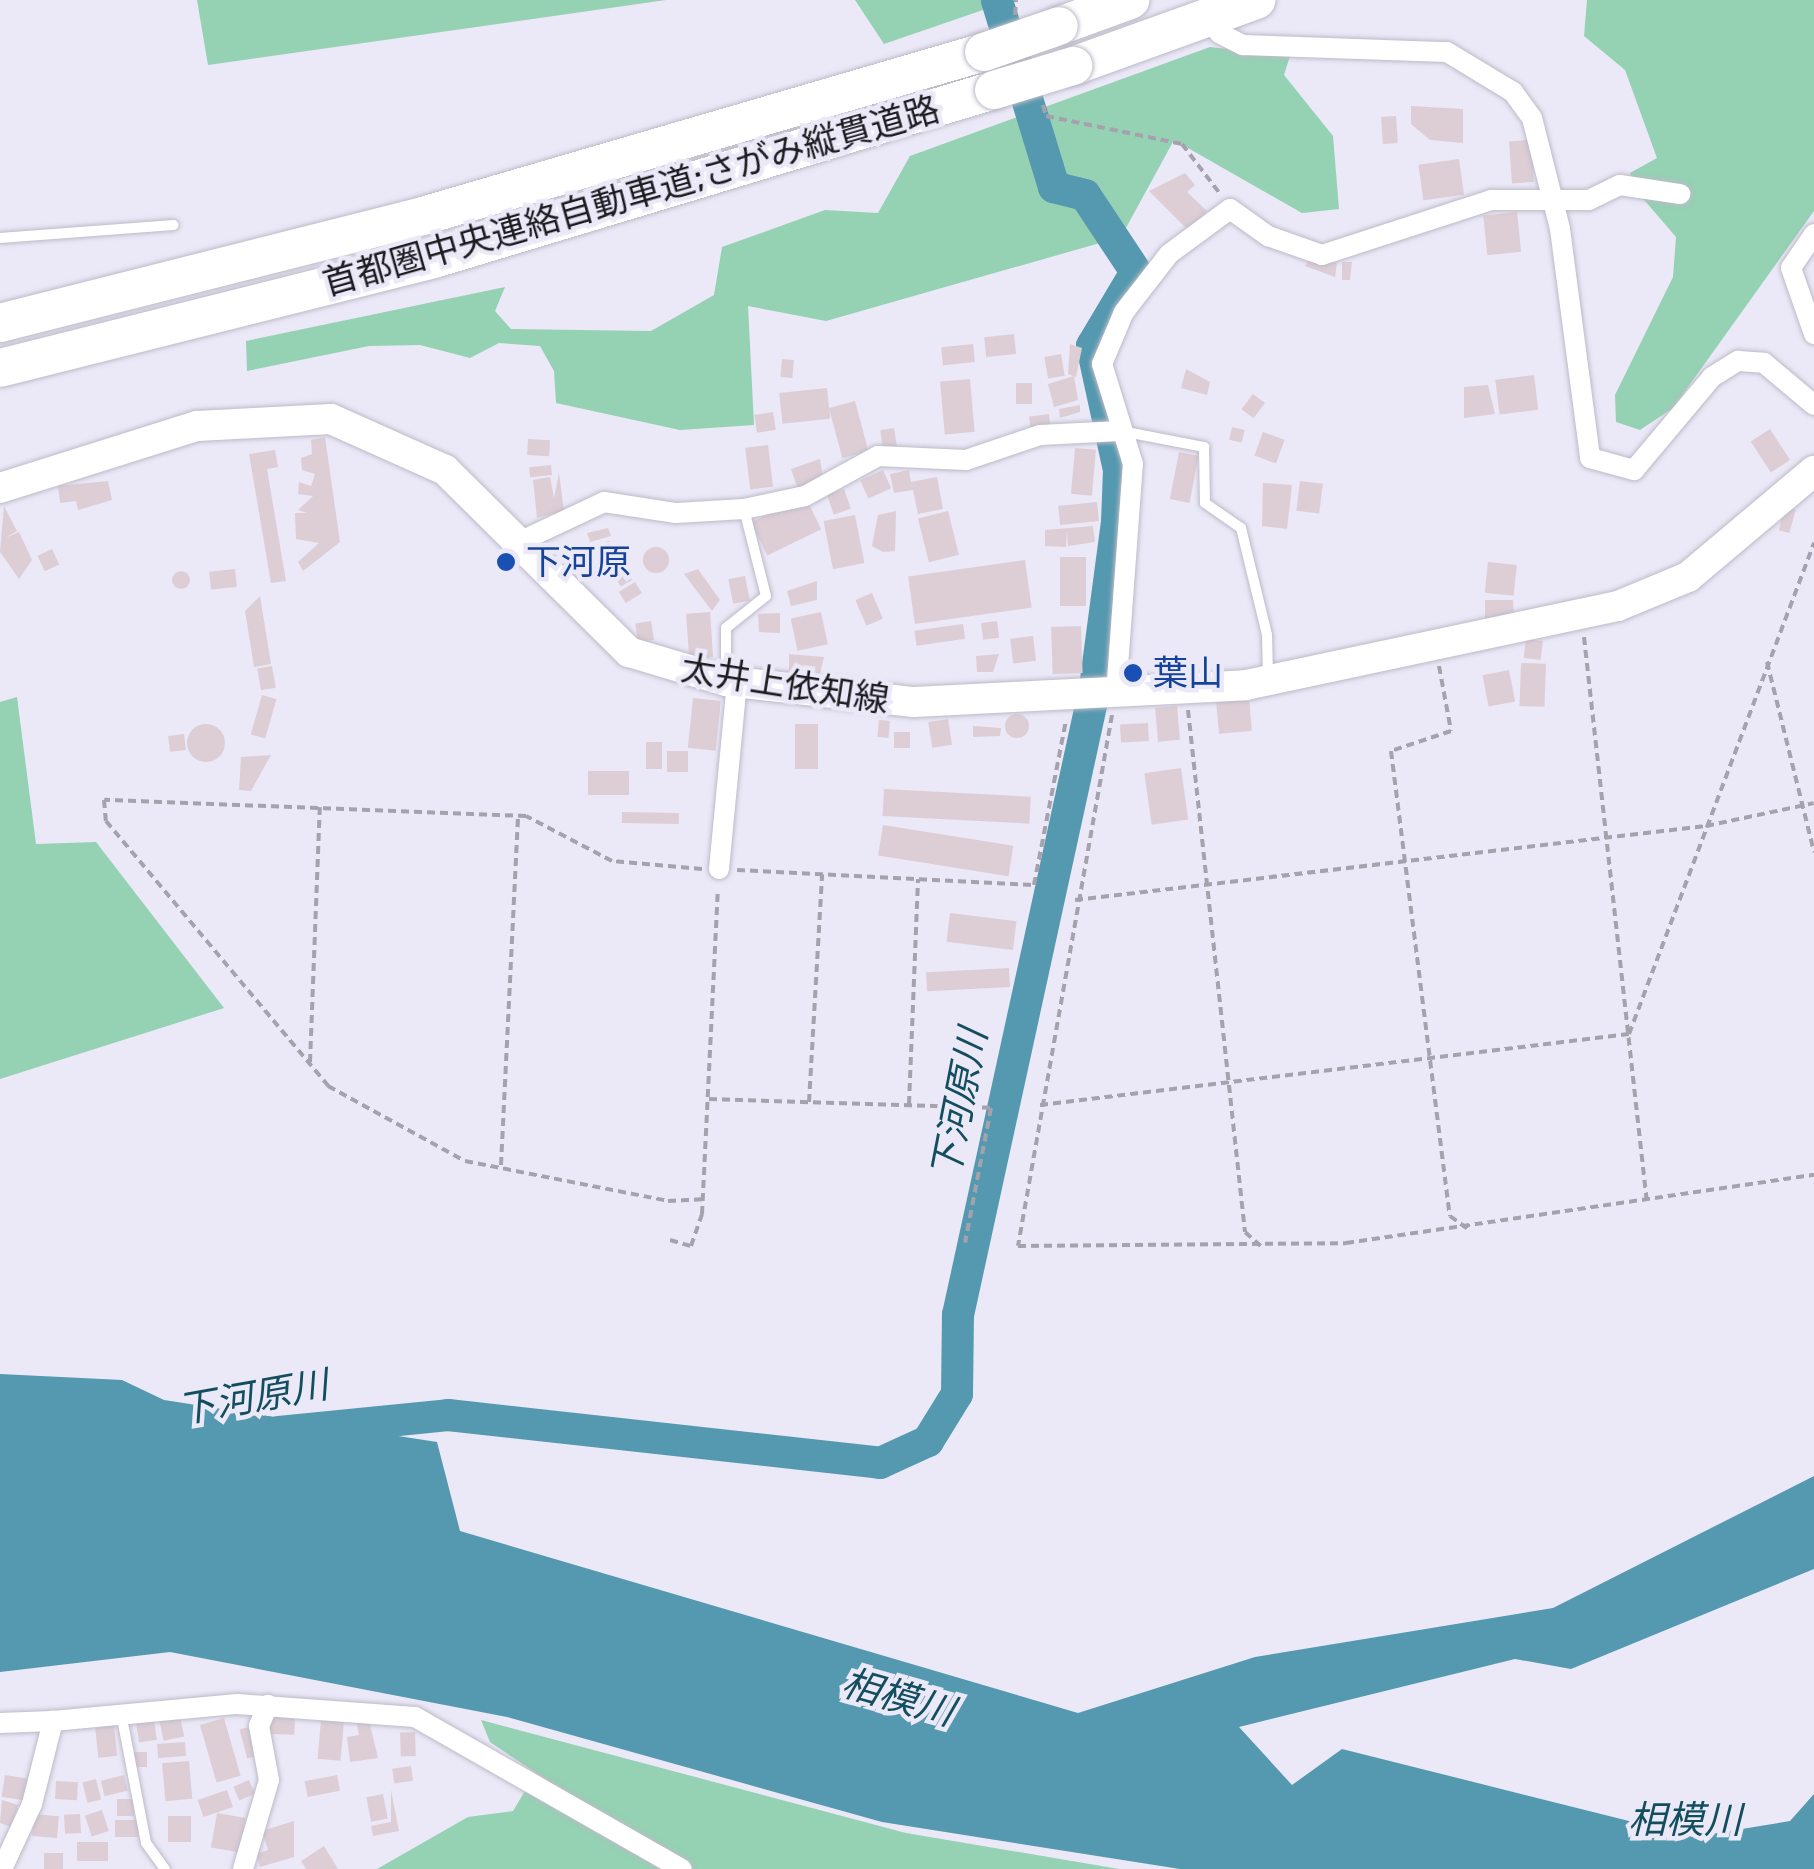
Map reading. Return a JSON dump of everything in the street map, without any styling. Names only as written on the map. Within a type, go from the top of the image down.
[{"type":"highway","name":"首都圏中央連絡自動車道;さがみ縦貫道路","points":[[0,323],[426,215],[984,52],[1130,0]]},
{"type":"highway","name":"首都圏中央連絡自動車道;さがみ縦貫道路","points":[[0,368],[434,258],[1072,66],[1256,0]]},
{"type":"main road","name":"太井上依知線","points":[[0,488],[196,426],[332,420],[445,470],[629,652],[732,682],[868,700],[1114,694]]},
{"type":"main road","points":[[1114,694],[1268,682],[1581,614],[1672,588],[1814,471]]},
{"type":"street","points":[[1218,33],[1243,45],[1446,52],[1487,69],[1532,118],[1551,200],[1590,458],[1634,470],[1712,378],[1738,361],[1764,363],[1814,405]]},
{"type":"street","points":[[1114,694],[1133,464],[1119,430],[1102,364],[1110,336],[1169,254],[1230,209],[1268,236],[1322,255],[1491,200],[1589,200],[1620,185],[1680,194]]},
{"type":"street","points":[[1814,234],[1791,268],[1814,334]]},
{"type":"street","points":[[518,543],[604,502],[676,513],[744,509],[805,496],[878,456],[966,460],[1083,430],[1119,430]]},
{"type":"street","points":[[719,869],[732,682]]},
{"type":"street","points":[[244,1869],[269,1780],[259,1726],[268,1705]]},
{"type":"street","points":[[0,1723],[268,1705],[415,1718],[682,1869]]},
{"type":"street","points":[[2,1869],[32,1804],[53,1721]]},
{"type":"lane","points":[[0,238],[174,225]]},
{"type":"lane","points":[[1119,430],[1204,446],[1206,503],[1242,528],[1268,635],[1268,682]]},
{"type":"lane","points":[[732,682],[726,628],[766,596],[744,509]]},
{"type":"lane","points":[[121,1712],[146,1843],[165,1869]]},
{"type":"path","points":[[1016,0],[1019,29]]},
{"type":"path","points":[[1041,99],[1046,116],[1182,144],[1230,209]]},
{"type":"path","points":[[1629,1034],[1814,544]]},
{"type":"path","points":[[1581,614],[1647,1204]]},
{"type":"path","points":[[1435,647],[1452,731],[1392,751],[1450,1216],[1470,1230]]},
{"type":"path","points":[[1767,662],[1814,852]]},
{"type":"path","points":[[1186,690],[1245,1232],[1264,1248]]},
{"type":"path","points":[[1114,694],[1075,900],[1018,1246],[1264,1248],[1470,1230],[1814,1175]]},
{"type":"path","points":[[703,1199],[668,1201],[501,1168],[415,1137],[328,1086],[106,822],[104,800],[518,816],[612,861],[1034,885],[1070,696]]},
{"type":"path","points":[[1075,900],[1608,834],[1706,826],[1814,803]]},
{"type":"path","points":[[310,1064],[320,806]]},
{"type":"path","points":[[501,1168],[518,816]]},
{"type":"path","points":[[670,1240],[692,1246],[703,1199],[719,869]]},
{"type":"path","points":[[810,1102],[822,874]]},
{"type":"path","points":[[909,1106],[918,879]]},
{"type":"path","points":[[1040,1105],[1227,1086],[1629,1034]]},
{"type":"path","points":[[709,1099],[991,1108],[965,1243]]},
{"type":"green space","points":[[197,0],[666,0],[208,65]]},
{"type":"green space","points":[[855,0],[1012,0],[884,44]]},
{"type":"green space","points":[[1587,0],[1814,0],[1814,211],[1673,408],[1640,430],[1616,422],[1615,395],[1673,277],[1676,237],[1633,187],[1630,173],[1657,158],[1625,70],[1584,36]]},
{"type":"green space","points":[[1210,47],[1290,56],[1284,75],[1333,136],[1339,209],[1302,213],[1174,140],[1121,237],[826,321],[748,306],[754,425],[680,430],[556,403],[554,371],[540,346],[499,343],[470,358],[420,345],[369,346],[247,371],[246,341],[505,287],[495,311],[511,329],[651,331],[714,295],[722,247],[825,210],[878,213],[910,156]]},
{"type":"green space","points":[[17,697],[36,844],[96,842],[224,1008],[0,1079],[0,702]]},
{"type":"green space","points":[[481,1720],[906,1833],[1119,1869],[678,1869],[490,1742]]},
{"type":"green space","points":[[525,1791],[673,1869],[377,1869],[468,1817],[513,1811]]},
{"type":"water","name":"相模川","points":[[0,1374],[122,1380],[164,1400],[437,1442],[460,1531],[1078,1713],[1255,1657],[1553,1608],[1814,1476],[1814,1569],[1571,1669],[1515,1659],[1239,1727],[1292,1785],[1342,1749],[1693,1837],[1790,1821],[1814,1794],[1814,1869],[1180,1869],[882,1822],[507,1717],[170,1652],[0,1672]]},
{"type":"building","points":[[1411,106],[1463,109],[1463,143],[1430,140],[1411,124]]},
{"type":"building","points":[[1396,116],[1398,143],[1383,144],[1381,117]]},
{"type":"building","points":[[1531,140],[1534,182],[1512,183],[1509,142]]},
{"type":"building","points":[[1459,159],[1464,195],[1423,200],[1418,165]]},
{"type":"building","points":[[1185,173],[1195,185],[1187,192],[1207,211],[1189,231],[1149,191]]},
{"type":"building","points":[[1517,212],[1521,252],[1487,255],[1483,216]]},
{"type":"building","points":[[1311,256],[1337,263],[1335,277],[1305,266]]},
{"type":"building","points":[[1342,262],[1352,262],[1350,280],[1342,280]]},
{"type":"building","points":[[1014,334],[1016,354],[986,357],[984,337]]},
{"type":"building","points":[[973,344],[975,362],[943,365],[941,347]]},
{"type":"building","points":[[1070,344],[1082,348],[1076,377],[1068,374]]},
{"type":"building","points":[[1061,354],[1065,376],[1048,379],[1044,357]]},
{"type":"building","points":[[782,359],[794,360],[792,378],[780,377]]},
{"type":"building","points":[[1186,369],[1210,382],[1207,395],[1181,388]]},
{"type":"building","points":[[1534,375],[1538,410],[1500,414],[1495,380]]},
{"type":"building","points":[[1074,376],[1078,400],[1054,407],[1048,384]]},
{"type":"building","points":[[970,379],[975,432],[945,434],[940,382]]},
{"type":"building","points":[[1016,383],[1032,383],[1032,404],[1016,404]]},
{"type":"building","points":[[1488,385],[1495,414],[1464,418],[1464,387]]},
{"type":"building","points":[[827,388],[830,419],[783,424],[779,393]]},
{"type":"building","points":[[1253,394],[1265,403],[1254,418],[1242,409]]},
{"type":"building","points":[[855,401],[868,451],[842,458],[829,408]]},
{"type":"building","points":[[1080,405],[1080,412],[1060,418],[1059,409]]},
{"type":"building","points":[[773,412],[776,430],[757,433],[754,415]]},
{"type":"building","points":[[1049,414],[1051,430],[1031,432],[1029,416]]},
{"type":"building","points":[[1232,427],[1245,430],[1242,443],[1229,440]]},
{"type":"building","points":[[894,428],[897,446],[883,448],[880,430]]},
{"type":"building","points":[[1770,429],[1790,460],[1771,473],[1751,442]]},
{"type":"building","points":[[1263,432],[1285,440],[1276,463],[1254,455]]},
{"type":"building","points":[[325,437],[340,542],[303,571],[298,562],[319,543],[296,539],[295,513],[307,513],[298,510],[313,496],[298,494],[299,482],[311,486],[315,474],[302,470],[301,458],[312,454],[311,440]]},
{"type":"building","points":[[528,439],[550,440],[549,456],[527,455]]},
{"type":"building","points":[[768,445],[773,487],[750,489],[745,448]]},
{"type":"building","points":[[1075,448],[1096,450],[1092,496],[1071,494]]},
{"type":"building","points":[[275,450],[278,467],[267,469],[286,581],[271,583],[249,454]]},
{"type":"building","points":[[1179,452],[1199,456],[1189,503],[1170,499]]},
{"type":"building","points":[[820,459],[823,479],[798,489],[791,469]]},
{"type":"building","points":[[551,465],[552,475],[530,477],[529,467]]},
{"type":"building","points":[[883,470],[891,488],[868,498],[860,480]]},
{"type":"building","points":[[909,470],[911,482],[937,477],[943,509],[918,514],[913,490],[894,493],[890,474]]},
{"type":"building","points":[[559,473],[564,511],[537,518],[533,480],[550,477],[554,498]]},
{"type":"building","points":[[108,481],[112,500],[78,510],[76,501],[60,503],[58,486]]},
{"type":"building","points":[[1300,481],[1323,484],[1319,514],[1296,511]]},
{"type":"building","points":[[1263,483],[1292,485],[1287,529],[1262,526]]},
{"type":"building","points":[[844,489],[851,509],[834,515],[827,495]]},
{"type":"building","points":[[805,496],[821,529],[767,556],[751,522]]},
{"type":"building","points":[[1097,502],[1099,521],[1060,525],[1058,506]]},
{"type":"building","points":[[4,506],[17,531],[5,538],[19,532],[32,560],[19,579],[0,552]]},
{"type":"building","points":[[1785,507],[1796,510],[1789,533],[1779,530]]},
{"type":"building","points":[[896,511],[895,551],[883,552],[872,546],[878,515]]},
{"type":"building","points":[[948,511],[959,555],[929,562],[918,518]]},
{"type":"building","points":[[855,515],[864,563],[833,569],[824,521]]},
{"type":"building","points":[[1093,526],[1095,542],[1068,546],[1067,531],[1066,547],[1045,546],[1045,530]]},
{"type":"building","points":[[608,528],[611,536],[590,542],[587,533]]},
{"type":"building","points":[[610,541],[613,558],[582,570],[584,546]]},
{"type":"building","points":[[656,547],[666,550],[666,570],[656,573],[646,570],[643,560],[646,550]]},
{"type":"building","points":[[52,549],[59,564],[45,571],[37,556]]},
{"type":"building","points":[[1060,557],[1086,557],[1086,606],[1060,606]]},
{"type":"building","points":[[1025,560],[1032,608],[915,624],[908,576]]},
{"type":"building","points":[[1488,562],[1517,565],[1514,596],[1485,593]]},
{"type":"building","points":[[625,568],[632,580],[621,587],[614,574]]},
{"type":"building","points":[[235,569],[237,587],[211,590],[209,572]]},
{"type":"building","points":[[698,569],[720,600],[712,611],[684,574]]},
{"type":"building","points":[[181,571],[188,573],[188,587],[181,589],[174,587],[172,580],[174,573]]},
{"type":"building","points":[[745,576],[750,601],[733,604],[728,579]]},
{"type":"building","points":[[817,581],[817,600],[791,606],[787,591]]},
{"type":"building","points":[[635,582],[642,593],[626,603],[619,592]]},
{"type":"building","points":[[872,593],[883,619],[866,626],[855,600]]},
{"type":"building","points":[[260,596],[271,664],[254,667],[245,611]]},
{"type":"building","points":[[1485,600],[1513,600],[1514,615],[1485,620]]},
{"type":"building","points":[[710,612],[713,657],[689,659],[686,614]]},
{"type":"building","points":[[821,612],[828,644],[798,651],[791,618]]},
{"type":"building","points":[[780,613],[780,633],[759,632],[758,614]]},
{"type":"building","points":[[651,621],[654,640],[638,642],[635,624]]},
{"type":"building","points":[[997,621],[999,638],[983,640],[981,623]]},
{"type":"building","points":[[963,624],[965,639],[917,646],[914,631]]},
{"type":"building","points":[[1081,626],[1083,673],[1053,674],[1051,627]]},
{"type":"building","points":[[1033,636],[1036,661],[1013,664],[1010,639]]},
{"type":"building","points":[[1526,639],[1543,641],[1541,660],[1524,658]]},
{"type":"building","points":[[789,654],[824,657],[819,677],[789,675]]},
{"type":"building","points":[[999,654],[993,672],[977,672],[976,656]]},
{"type":"building","points":[[1521,663],[1546,664],[1544,707],[1519,706]]},
{"type":"building","points":[[272,666],[276,688],[261,690],[257,669]]},
{"type":"building","points":[[1509,670],[1515,701],[1489,707],[1482,675]]},
{"type":"building","points":[[262,695],[276,699],[265,739],[251,734]]},
{"type":"building","points":[[693,698],[721,701],[716,751],[688,748]]},
{"type":"building","points":[[1249,698],[1252,731],[1219,734],[1216,701]]},
{"type":"building","points":[[1177,706],[1180,740],[1158,742],[1155,708]]},
{"type":"building","points":[[1017,714],[1029,726],[1017,738],[1005,726]]},
{"type":"building","points":[[948,719],[952,745],[932,748],[928,722]]},
{"type":"building","points":[[879,720],[890,721],[888,738],[878,737]]},
{"type":"building","points":[[1148,723],[1149,741],[1121,742],[1120,724]]},
{"type":"building","points":[[206,724],[219,730],[225,743],[219,756],[206,762],[193,756],[187,743],[193,730]]},
{"type":"building","points":[[795,724],[818,724],[818,769],[795,769]]},
{"type":"building","points":[[973,726],[1001,728],[1000,736],[973,737]]},
{"type":"building","points":[[894,732],[910,732],[910,748],[894,748]]},
{"type":"building","points":[[184,734],[186,750],[170,752],[168,736]]},
{"type":"building","points":[[646,742],[662,742],[662,769],[646,769]]},
{"type":"building","points":[[667,751],[688,751],[688,772],[667,772]]},
{"type":"building","points":[[271,755],[251,791],[239,790],[241,757]]},
{"type":"building","points":[[1181,768],[1188,819],[1152,825],[1144,773]]},
{"type":"building","points":[[588,771],[629,771],[629,795],[588,795]]},
{"type":"building","points":[[884,789],[1031,797],[1029,824],[883,816]]},
{"type":"building","points":[[622,812],[679,813],[679,824],[622,823]]},
{"type":"building","points":[[883,825],[1013,846],[1009,876],[878,856]]},
{"type":"building","points":[[950,913],[1017,921],[1013,950],[946,942]]},
{"type":"building","points":[[1009,968],[1010,987],[927,991],[926,972]]},
{"type":"building","points":[[179,1712],[184,1736],[164,1741],[158,1716]]},
{"type":"building","points":[[153,1715],[157,1740],[139,1743],[135,1718]]},
{"type":"building","points":[[270,1716],[295,1717],[294,1735],[269,1734]]},
{"type":"building","points":[[368,1716],[378,1758],[350,1762],[347,1737],[359,1735],[356,1718]]},
{"type":"building","points":[[224,1718],[241,1776],[217,1783],[200,1725]]},
{"type":"building","points":[[321,1720],[344,1722],[341,1761],[318,1759]]},
{"type":"building","points":[[114,1725],[117,1756],[98,1758],[95,1727]]},
{"type":"building","points":[[253,1726],[261,1755],[247,1759],[239,1730]]},
{"type":"building","points":[[415,1732],[416,1756],[401,1757],[400,1733]]},
{"type":"building","points":[[185,1742],[186,1756],[158,1758],[157,1744]]},
{"type":"building","points":[[133,1752],[147,1752],[147,1767],[133,1767]]},
{"type":"building","points":[[189,1761],[192,1799],[165,1801],[162,1763]]},
{"type":"building","points":[[411,1766],[413,1781],[394,1783],[392,1769]]},
{"type":"building","points":[[5,1775],[30,1779],[26,1801],[2,1797]]},
{"type":"building","points":[[124,1775],[128,1791],[105,1796],[101,1781]]},
{"type":"building","points":[[337,1775],[340,1791],[308,1797],[305,1781]]},
{"type":"building","points":[[96,1779],[101,1799],[87,1803],[82,1782]]},
{"type":"building","points":[[249,1780],[255,1794],[239,1800],[233,1787]]},
{"type":"building","points":[[56,1781],[78,1782],[77,1800],[55,1799]]},
{"type":"building","points":[[227,1790],[233,1807],[204,1817],[198,1800]]},
{"type":"building","points":[[391,1790],[399,1831],[373,1836],[371,1826],[391,1822]]},
{"type":"building","points":[[383,1794],[388,1819],[371,1822],[366,1797]]},
{"type":"building","points":[[117,1799],[134,1799],[134,1816],[117,1816]]},
{"type":"building","points":[[2,1800],[18,1805],[11,1827],[0,1823]]},
{"type":"building","points":[[102,1810],[109,1831],[92,1836],[85,1816]]},
{"type":"building","points":[[217,1813],[246,1818],[239,1853],[211,1847]]},
{"type":"building","points":[[34,1814],[59,1816],[57,1838],[32,1836]]},
{"type":"building","points":[[80,1814],[81,1833],[65,1834],[64,1815]]},
{"type":"building","points":[[168,1816],[191,1816],[191,1842],[168,1842]]},
{"type":"building","points":[[115,1820],[138,1820],[138,1837],[115,1837]]},
{"type":"building","points":[[294,1821],[294,1857],[260,1867],[256,1854],[268,1850],[262,1831]]},
{"type":"building","points":[[77,1842],[108,1842],[108,1861],[77,1861]]},
{"type":"building","points":[[324,1846],[338,1869],[306,1869],[301,1861]]},
{"type":"building","points":[[44,1853],[63,1853],[63,1869],[44,1869]]},
{"type":"waterway","name":"下河原川","points":[[279,1432],[448,1415],[880,1463],[928,1441],[957,1394],[958,1315],[1095,687],[1117,522],[1119,470],[1092,346],[1136,272],[1085,195],[1054,187],[997,0]]},
{"type":"place","name":"下河原","points":[[506,562]]},
{"type":"place","name":"葉山","points":[[1133,673]]}]
